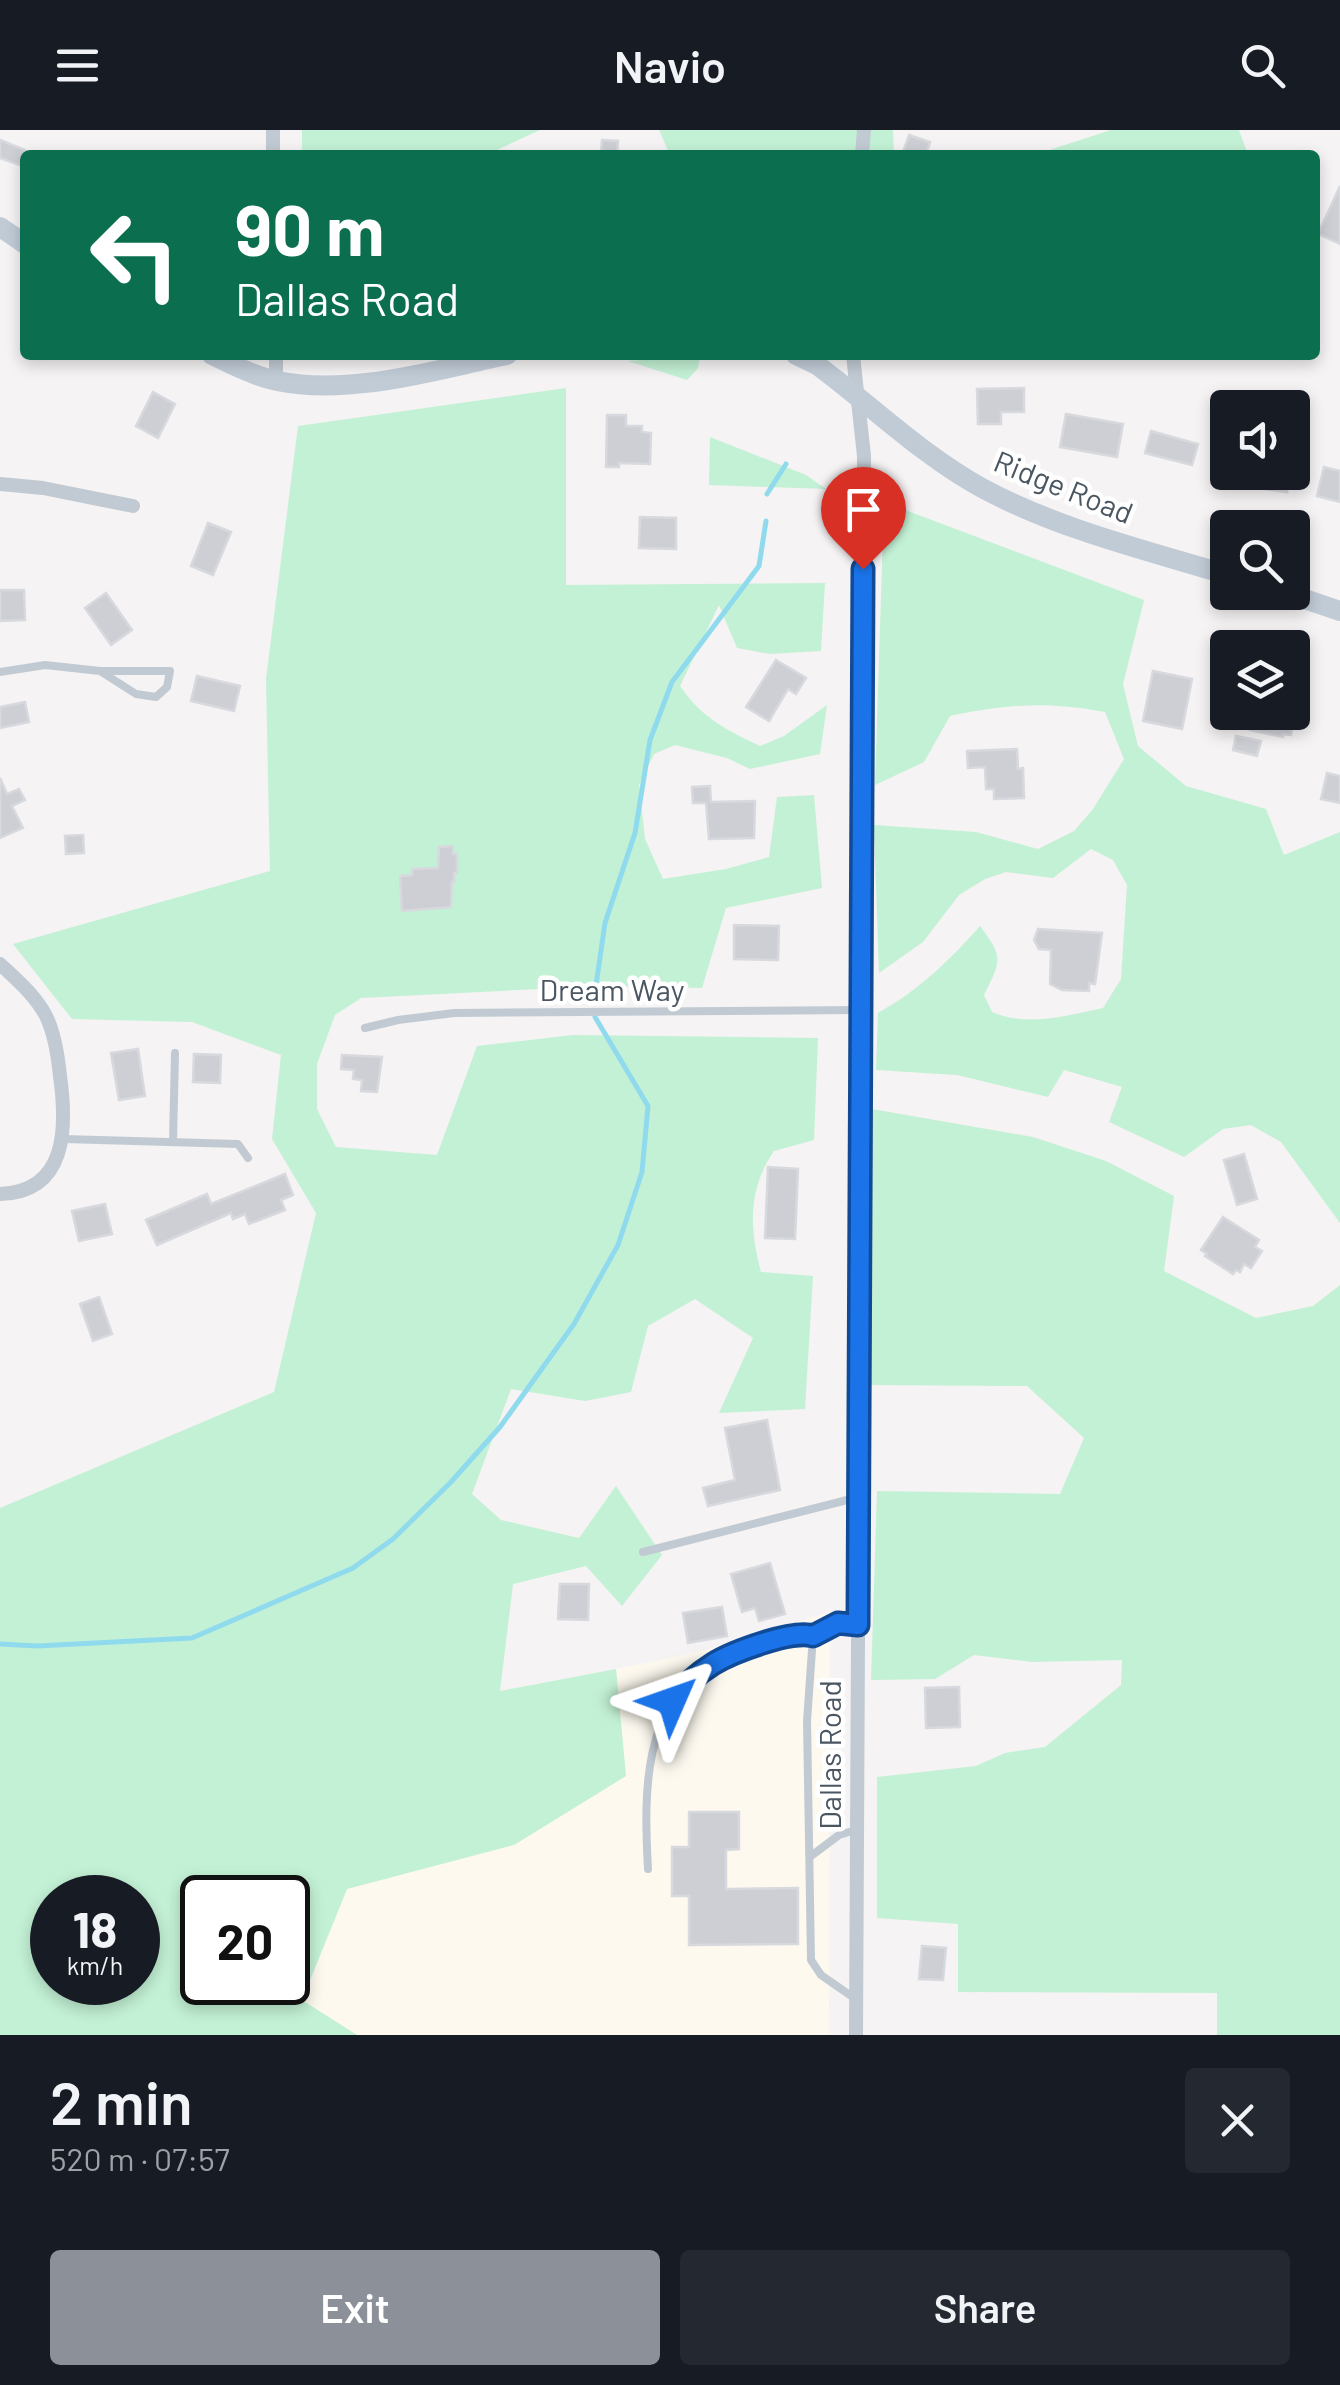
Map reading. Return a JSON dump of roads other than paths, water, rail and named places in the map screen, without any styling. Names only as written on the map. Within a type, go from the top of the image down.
[{"type":"street","points":[[223,360],[251,373],[305,384],[359,383],[481,360]]},
{"type":"street","points":[[276,360],[276,380]]},
{"type":"street","name":"Ridge Road","points":[[806,360],[954,471],[1008,500],[1104,537],[1210,569]]},
{"type":"street","name":"Dallas Road","points":[[854,360],[864,456],[856,2035]]},
{"type":"street","points":[[0,484],[44,488],[133,506]]},
{"type":"street","points":[[1310,601],[1340,611]]},
{"type":"street","points":[[0,964],[35,999],[51,1029],[63,1098],[64,1138],[57,1158],[44,1176],[30,1188],[0,1194]]},
{"type":"lane","points":[[0,672],[45,666],[100,672],[170,671],[167,687],[156,697],[136,694],[100,672]]},
{"type":"lane","name":"Dream Way","points":[[365,1028],[454,1013],[861,1010]]},
{"type":"lane","points":[[172,1142],[175,1053]]},
{"type":"lane","points":[[64,1138],[238,1144],[248,1158]]},
{"type":"lane","points":[[643,1552],[858,1497]]},
{"type":"lane","points":[[813,1636],[838,1623],[858,1625]]},
{"type":"lane","points":[[648,1869],[644,1802],[648,1768],[672,1701],[688,1682],[717,1661],[804,1632],[813,1636]]},
{"type":"lane","points":[[813,1636],[806,1721],[811,1960],[821,1975],[857,2000]]},
{"type":"lane","points":[[810,1856],[839,1835],[856,1830]]},
{"type":"waterway","points":[[767,494],[786,464]]},
{"type":"waterway","points":[[594,999],[605,923],[635,833],[650,740],[672,682],[759,566],[766,521]]},
{"type":"waterway","points":[[0,1644],[37,1646],[192,1638],[353,1568],[393,1539],[451,1482],[500,1427],[574,1324],[618,1245],[642,1172],[648,1106],[595,1017]]}]
